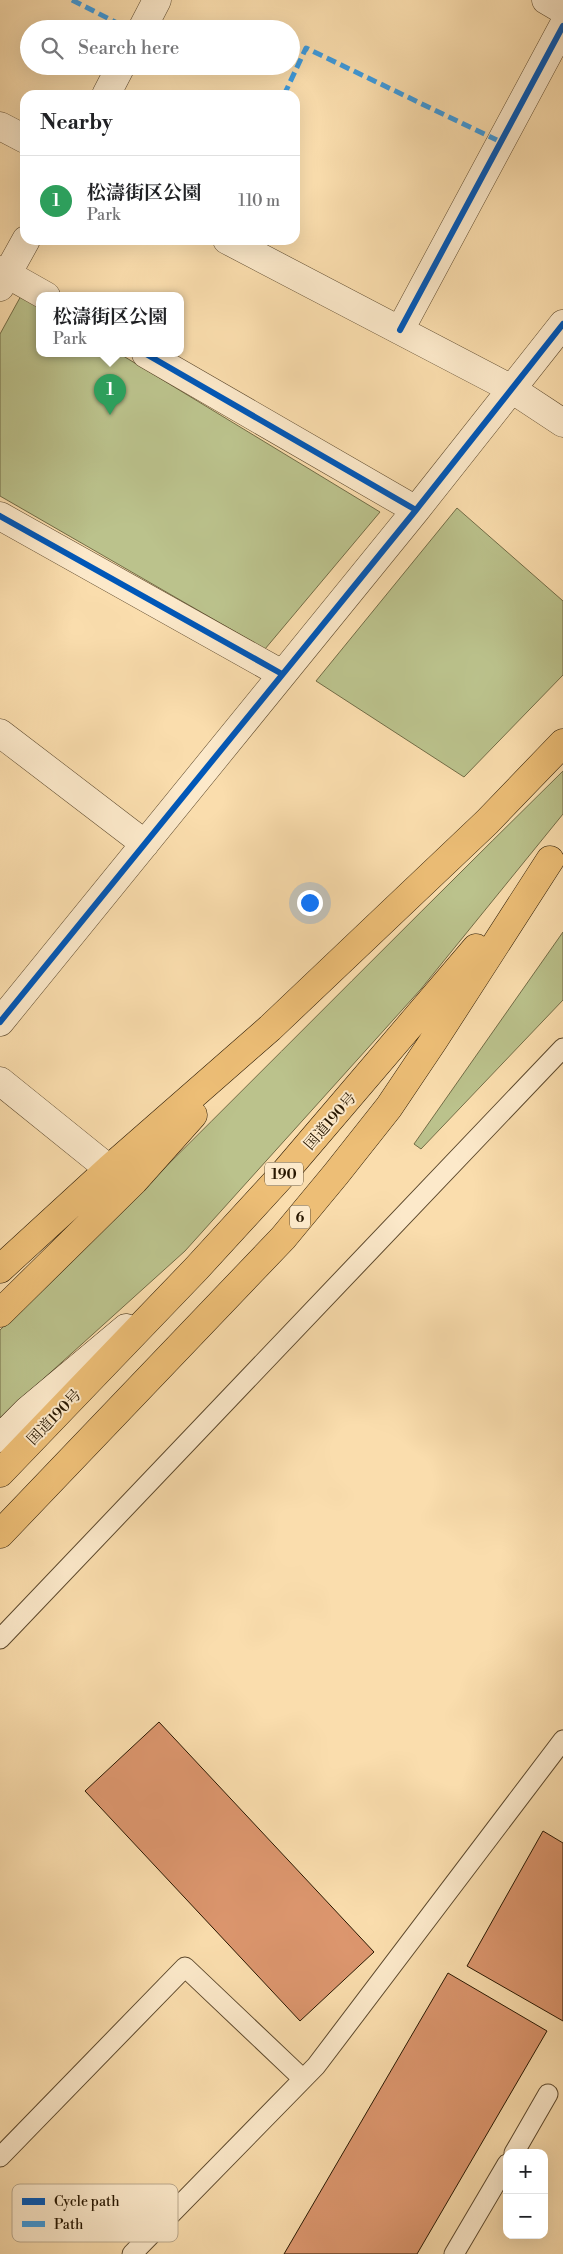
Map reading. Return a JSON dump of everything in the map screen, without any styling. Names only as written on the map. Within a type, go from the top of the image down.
[{"type":"highway","points":[[0,1269],[109,1169],[270,1028],[487,822],[563,743]]},
{"type":"highway","name":"国道190号","points":[[0,1473],[196,1269],[366,1080],[557,852]]},
{"type":"highway","name":"6","points":[[0,1534],[283,1238],[336,1174],[389,1107],[557,852]]},
{"type":"highway","points":[[0,1312],[134,1181],[270,1028]]},
{"type":"street","points":[[147,20],[157,0]]},
{"type":"street","points":[[546,0],[563,10]]},
{"type":"street","points":[[400,330],[563,26]]},
{"type":"street","points":[[109,90],[116,75]]},
{"type":"street","points":[[0,126],[20,136]]},
{"type":"street","points":[[23,245],[2,277],[37,292]]},
{"type":"street","points":[[237,245],[510,388],[563,423]]},
{"type":"street","points":[[0,1022],[416,510],[510,388],[563,324]]},
{"type":"street","points":[[151,357],[416,510]]},
{"type":"street","points":[[0,516],[282,674]]},
{"type":"street","points":[[0,733],[145,844]]},
{"type":"street","points":[[0,1081],[109,1169]]},
{"type":"street","points":[[0,1438],[28,1410],[196,1269]]},
{"type":"lane","points":[[0,1639],[563,1048]]},
{"type":"lane","points":[[178,2207],[316,2066],[563,1740]]},
{"type":"lane","points":[[0,2157],[185,1967],[303,2079]]},
{"type":"lane","points":[[516,2149],[548,2094]]},
{"type":"lane","points":[[454,2254],[503,2171]]},
{"type":"lane","points":[[132,2254],[144,2242]]},
{"type":"green space","points":[[22,294],[36,303],[36,357],[125,357],[380,512],[265,649],[0,496],[0,334]]},
{"type":"green space","points":[[457,508],[563,601],[563,675],[464,777],[316,681]]},
{"type":"green space","points":[[563,771],[563,814],[421,989],[185,1251],[31,1390],[0,1422],[0,1330]]},
{"type":"green space","points":[[563,932],[563,1000],[421,1149],[414,1144]]},
{"type":"building","points":[[159,1722],[374,1952],[300,2021],[85,1791]]},
{"type":"building","points":[[543,1831],[563,1843],[563,2021],[467,1966]]},
{"type":"building","points":[[448,1973],[547,2031],[417,2254],[284,2254]]},
{"type":"marked path","points":[[72,0],[111,20]]},
{"type":"marked path","points":[[300,61],[306,48],[501,142]]},
{"type":"marked path","points":[[286,90],[293,75]]},
{"type":"cycle path","points":[[400,330],[563,26]]},
{"type":"cycle path","points":[[0,1022],[416,510],[563,324]]},
{"type":"cycle path","points":[[151,357],[416,510]]},
{"type":"cycle path","points":[[0,516],[282,674]]},
{"type":"place","name":"松濤街区公園","points":[[110,415]]}]
